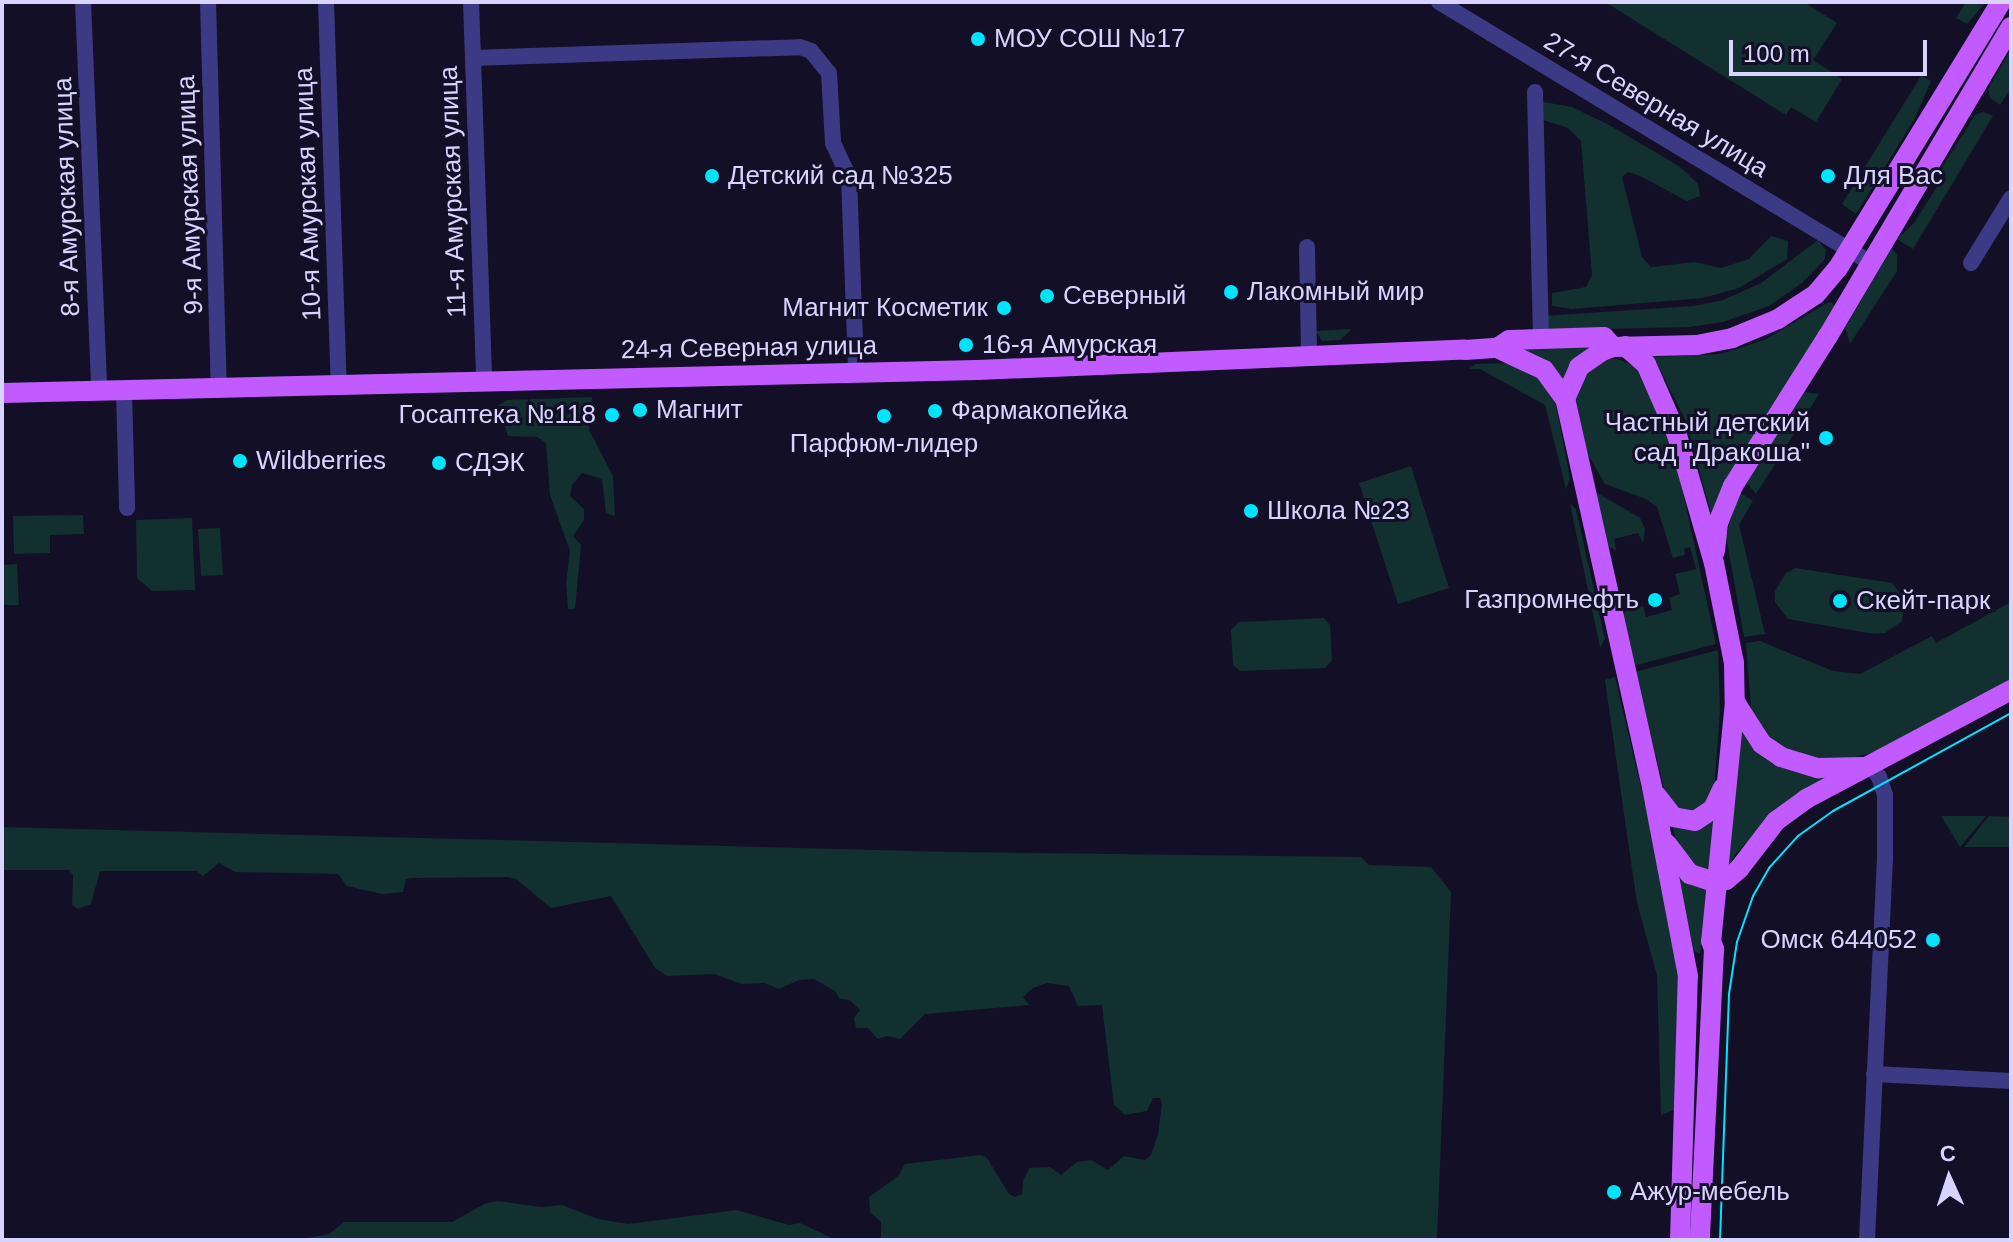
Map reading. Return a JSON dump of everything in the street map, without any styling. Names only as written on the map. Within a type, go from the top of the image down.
[{"type":"main road","name":"24-я Северная улица","points":[[1497,348],[1509,340],[1604,337],[1619,346],[1697,345],[1757,329],[1816,294],[1849,250],[2001,2]]},
{"type":"main road","points":[[1714,563],[1718,523],[1733,486],[1871,263],[2011,27]]},
{"type":"main road","points":[[1680,1240],[1694,1119],[1707,1057],[1714,949],[1711,941],[1727,800],[1725,784],[1735,702],[1734,663],[1714,563],[1665,401],[1646,364],[1619,346],[1579,367],[1565,399],[1652,787],[1688,976],[1686,1055],[1694,1119],[1700,1240]]},
{"type":"main road","name":"24-я Северная улица","points":[[2,393],[856,372],[1497,348],[1544,370],[1565,399]]},
{"type":"main road","points":[[1714,949],[1722,940],[1739,869],[1759,839],[1790,809],[2011,690]]},
{"type":"main road","points":[[1735,702],[1762,744],[1781,757],[1818,768],[1871,767]]},
{"type":"main road","points":[[1652,787],[1668,812],[1688,822],[1707,815],[1725,784]]},
{"type":"main road","points":[[1662,838],[1690,874],[1719,881],[1739,869]]},
{"type":"street","name":"8-я Амурская улица","points":[[83,2],[99,390]]},
{"type":"street","name":"9-я Амурская улица","points":[[208,2],[219,387]]},
{"type":"street","name":"10-я Амурская улица","points":[[326,2],[339,384]]},
{"type":"street","name":"11-я Амурская улица","points":[[471,2],[484,380]]},
{"type":"street","name":"27-я Северная улица","points":[[1439,2],[1871,263]]},
{"type":"street","points":[[473,58],[800,47],[811,51],[829,73],[833,143],[849,177],[856,372]]},
{"type":"street","points":[[1535,92],[1541,339]]},
{"type":"street","points":[[1971,263],[2011,198]]},
{"type":"street","points":[[1307,247],[1309,356]]},
{"type":"street","points":[[124,390],[127,508]]},
{"type":"street","points":[[1867,1240],[1886,833],[1883,784],[1871,767]]},
{"type":"street","points":[[1874,1074],[2011,1081]]},
{"type":"green space","points":[[1605,2],[1804,2],[1837,23],[1813,60],[1842,79],[1816,122],[1791,107],[1786,115]]},
{"type":"green space","points":[[1966,2],[1986,2],[1967,24],[1956,18]]},
{"type":"green space","points":[[2011,49],[2011,88],[2000,105],[1990,98],[1988,89]]},
{"type":"green space","points":[[1921,76],[1931,81],[1915,118],[1856,214],[1842,204]]},
{"type":"green space","points":[[1544,102],[1572,107],[1609,125],[1679,166],[1698,184],[1700,196],[1687,201],[1640,176],[1628,172],[1622,177],[1642,257],[1651,267],[1695,262],[1721,268],[1749,259],[1771,236],[1788,241],[1787,259],[1739,288],[1703,298],[1572,309],[1552,306],[1552,293],[1586,287],[1592,275],[1581,141],[1568,128],[1543,120],[1539,106]]},
{"type":"green space","points":[[1983,112],[1993,116],[1913,249],[1897,239],[1914,223],[1938,185],[1938,174],[1975,115]]},
{"type":"green space","points":[[1818,240],[1826,250],[1825,259],[1802,283],[1769,306],[1723,322],[1689,327],[1561,330],[1549,329],[1543,316],[1694,306],[1723,300],[1761,283]]},
{"type":"green space","points":[[1892,248],[1897,255],[1897,271],[1850,344],[1845,328]]},
{"type":"green space","points":[[1829,302],[1835,305],[1834,311],[1711,514],[1687,424],[1654,357],[1719,354],[1740,348],[1766,339]]},
{"type":"green space","points":[[1352,329],[1340,340],[1322,341],[1316,331]]},
{"type":"green space","points":[[1600,346],[1577,357],[1563,382],[1509,347]]},
{"type":"green space","points":[[1603,359],[1618,359],[1636,367],[1653,397],[1677,465],[1716,644],[1633,666],[1622,617],[1627,607],[1633,600],[1635,608],[1643,606],[1646,617],[1672,610],[1669,598],[1680,594],[1675,574],[1696,569],[1690,547],[1684,549],[1685,555],[1673,558],[1657,507],[1646,499],[1605,484],[1587,453],[1575,393],[1578,381]]},
{"type":"green space","points":[[1506,363],[1535,372],[1555,400],[1570,478],[1566,489],[1545,405],[1480,369],[1469,369],[1476,364]]},
{"type":"green space","points":[[1804,392],[1819,394],[1756,494],[1746,482]]},
{"type":"green space","points":[[592,397],[589,430],[613,476],[615,516],[606,513],[602,479],[582,473],[572,485],[570,496],[584,509],[584,520],[573,536],[581,545],[575,609],[568,609],[566,584],[570,551],[550,495],[546,443],[537,437],[508,436],[497,406],[507,400]]},
{"type":"green space","points":[[1411,466],[1449,588],[1398,604],[1359,483]]},
{"type":"green space","points":[[1594,491],[1640,518],[1645,529],[1643,543],[1638,533],[1614,539],[1616,550],[1606,545]]},
{"type":"green space","points":[[1739,492],[1753,501],[1739,525],[1765,634],[1744,637],[1726,536]]},
{"type":"green space","points":[[1570,504],[1576,509],[1605,639],[1600,647]]},
{"type":"green space","points":[[83,515],[84,534],[50,535],[50,553],[14,554],[13,516]]},
{"type":"green space","points":[[192,518],[195,590],[152,591],[137,578],[136,520]]},
{"type":"green space","points":[[220,528],[223,575],[201,576],[198,529]]},
{"type":"green space","points":[[17,564],[19,605],[2,605],[2,565]]},
{"type":"green space","name":"Скейт-парк","points":[[1795,568],[1892,583],[1905,600],[1902,621],[1885,633],[1874,634],[1788,619],[1775,602],[1775,591],[1786,573]]},
{"type":"green space","points":[[2011,602],[2011,679],[1879,751],[1832,763],[1771,743],[1751,708],[1746,643],[1760,641],[1833,671],[1860,674],[1932,636],[1936,643]]},
{"type":"green space","points":[[1324,618],[1330,625],[1332,660],[1325,668],[1240,671],[1233,665],[1231,630],[1239,622]]},
{"type":"green space","points":[[1718,650],[1720,710],[1714,792],[1712,800],[1688,817],[1667,799],[1635,672]]},
{"type":"green space","points":[[1615,677],[1657,855],[1679,968],[1677,1109],[1661,1115],[1657,975],[1637,903],[1605,680]]},
{"type":"green space","points":[[1742,728],[1830,775],[1771,816],[1734,856],[1727,874]]},
{"type":"green space","points":[[1716,814],[1713,874],[1702,873],[1680,853],[1671,823]]},
{"type":"green space","points":[[1941,816],[1986,816],[1960,847]]},
{"type":"green space","points":[[1989,816],[2011,817],[2011,847],[1964,847]]},
{"type":"green space","points":[[2,827],[952,852],[1361,857],[1369,865],[1431,867],[1451,892],[1437,1240],[881,1240],[881,1222],[870,1212],[869,1197],[898,1176],[905,1164],[981,1155],[987,1158],[1009,1194],[1015,1197],[1022,1194],[1023,1180],[1030,1168],[1050,1167],[1061,1175],[1077,1162],[1091,1160],[1108,1170],[1124,1156],[1145,1160],[1151,1155],[1158,1134],[1162,1104],[1160,1098],[1153,1098],[1147,1111],[1125,1115],[1114,1105],[1102,1005],[1078,1006],[1069,986],[1047,983],[1033,988],[1023,997],[1029,1005],[925,1014],[900,1039],[887,1036],[878,1039],[868,1028],[856,1028],[854,1018],[860,1010],[850,1000],[840,999],[835,991],[814,979],[799,980],[779,989],[764,983],[742,984],[714,974],[667,976],[655,968],[611,896],[551,908],[516,879],[508,877],[412,878],[406,879],[403,892],[382,894],[347,886],[338,874],[235,872],[219,863],[203,876],[197,871],[100,871],[91,904],[78,909],[72,905],[73,875],[69,870],[2,870]]},
{"type":"green space","points":[[1676,870],[1711,887],[1700,954],[1694,951]]},
{"type":"green space","points":[[498,1201],[541,1207],[562,1205],[598,1219],[628,1224],[737,1210],[789,1225],[800,1223],[836,1240],[297,1240],[329,1234],[344,1222],[452,1222],[486,1203]]},
{"type":"tram line","points":[[1720,1240],[1729,994],[1737,942],[1753,896],[1769,868],[1798,836],[1833,811],[2011,713]]},
{"type":"place","name":"МОУ СОШ №17","points":[[978,39]]},
{"type":"place","name":"Детский сад №325","points":[[712,176]]},
{"type":"place","name":"Для Вас","points":[[1828,176]]},
{"type":"place","name":"Лакомный мир","points":[[1231,292]]},
{"type":"place","name":"Северный","points":[[1047,296]]},
{"type":"place","name":"Магнит Косметик","points":[[1004,308]]},
{"type":"place","name":"16-я Амурская","points":[[966,345]]},
{"type":"place","name":"Магнит","points":[[640,410]]},
{"type":"place","name":"Фармакопейка","points":[[935,411]]},
{"type":"place","name":"Госаптека №118","points":[[612,415]]},
{"type":"place","name":"Парфюм-лидер","points":[[884,416]]},
{"type":"place","name":"Частный детский сад \"Дракоша\"","points":[[1826,438]]},
{"type":"place","name":"Wildberries","points":[[240,461]]},
{"type":"place","name":"СДЭК","points":[[439,463]]},
{"type":"place","name":"Школа №23","points":[[1251,511]]},
{"type":"place","name":"Газпромнефть","points":[[1655,600]]},
{"type":"place","name":"Скейт-парк","points":[[1840,601]]},
{"type":"place","name":"Омск 644052","points":[[1933,940]]},
{"type":"place","name":"Ажур-мебель","points":[[1614,1192]]}]
